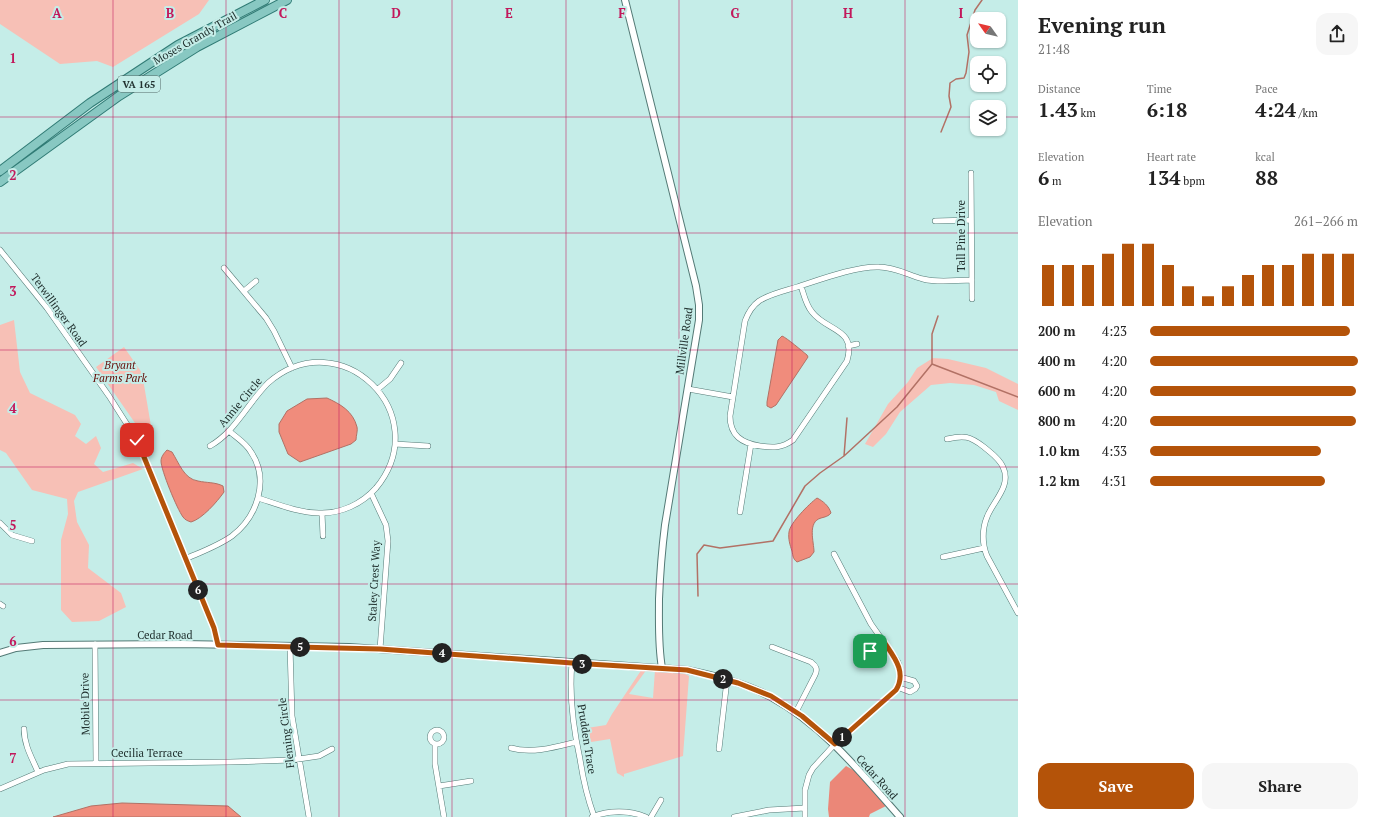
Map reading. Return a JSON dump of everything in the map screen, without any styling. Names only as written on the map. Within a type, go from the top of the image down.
[{"type":"main road","name":"Moses Grandy Trail","points":[[0,171],[90,103],[178,45],[265,0]]},
{"type":"main road","name":"Moses Grandy Trail","points":[[0,182],[119,96],[197,47],[287,0]]},
{"type":"street","name":"Millville Road","points":[[625,0],[699,300],[698,320],[688,389],[665,525],[662,552],[658,634],[662,668]]},
{"type":"street","name":"Tall Pine Drive","points":[[971,173],[972,298]]},
{"type":"street","points":[[935,221],[971,220]]},
{"type":"street","name":"Terwillinger Road","points":[[0,250],[47,308],[137,440],[214,628],[218,645]]},
{"type":"street","points":[[801,286],[811,312],[845,338],[848,346],[848,356],[845,366],[794,440],[782,447],[776,448],[746,443],[738,438],[731,427],[730,416],[744,329],[748,315],[751,310],[764,298],[801,286],[855,270],[878,266],[895,269],[930,280],[972,280]]},
{"type":"street","points":[[224,268],[266,318],[292,368]]},
{"type":"street","points":[[244,291],[256,281]]},
{"type":"street","points":[[848,346],[857,344]]},
{"type":"street","name":"Annie Circle","points":[[210,446],[220,440],[229,431],[268,383],[275,377],[292,368],[304,364],[315,363],[337,364],[362,375],[378,390],[388,406],[394,422],[395,444],[390,466],[383,480],[371,493],[349,507],[322,513],[298,510],[258,498]]},
{"type":"street","points":[[378,390],[390,379],[401,363]]},
{"type":"street","points":[[688,389],[733,397]]},
{"type":"street","points":[[185,559],[222,543],[235,533],[248,519],[258,498],[260,479],[255,458],[243,442],[229,431]]},
{"type":"street","points":[[947,439],[958,437],[970,438],[998,459],[1004,469],[1005,481],[1003,489],[987,516],[984,525],[984,548],[1018,613]]},
{"type":"street","points":[[395,444],[428,446]]},
{"type":"street","points":[[740,512],[751,444]]},
{"type":"street","name":"Staley Crest Way","points":[[371,493],[386,525],[388,540],[380,649]]},
{"type":"street","points":[[322,513],[323,536]]},
{"type":"street","points":[[0,523],[12,535],[32,541]]},
{"type":"street","points":[[943,557],[984,548]]},
{"type":"street","points":[[805,817],[805,790],[809,774],[835,744],[896,690],[900,677],[898,662],[870,624],[834,554]]},
{"type":"street","points":[[859,654],[870,651],[884,642]]},
{"type":"street","name":"Cedar Road","points":[[0,653],[16,648],[37,646],[95,644],[290,646],[380,649],[687,670],[727,680],[751,688],[771,696],[796,712],[835,744],[900,817]]},
{"type":"street","name":"Mobile Drive","points":[[95,644],[96,763]]},
{"type":"street","name":"Fleming Circle","points":[[290,646],[292,716],[309,817]]},
{"type":"street","points":[[772,647],[811,662],[816,666],[817,670],[815,675],[796,712]]},
{"type":"street","name":"Prudden Trace","points":[[572,663],[570,696],[576,742],[593,816]]},
{"type":"street","points":[[897,687],[910,692],[917,686],[914,681],[900,677]]},
{"type":"street","points":[[719,749],[727,680]]},
{"type":"street","points":[[24,729],[27,748],[38,772]]},
{"type":"street","points":[[511,748],[520,751],[541,749],[576,742]]},
{"type":"street","points":[[434,744],[435,764],[444,817]]},
{"type":"street","name":"Cecilia Terrace","points":[[0,789],[38,772],[68,764],[299,760],[319,756],[332,749]]},
{"type":"street","points":[[439,786],[471,781]]},
{"type":"street","points":[[651,817],[661,800]]},
{"type":"street","points":[[734,817],[769,810],[805,808]]},
{"type":"street","points":[[593,816],[603,813],[623,811],[646,817]]},
{"type":"green space","points":[[0,0],[209,0],[199,14],[113,67],[97,61],[60,64],[0,24]]},
{"type":"green space","points":[[14,320],[20,372],[30,393],[75,415],[81,424],[75,436],[86,444],[96,436],[101,448],[94,464],[103,472],[133,463],[143,469],[78,492],[74,501],[77,522],[89,545],[88,568],[121,593],[126,607],[99,621],[72,622],[61,610],[61,540],[68,514],[67,499],[32,490],[6,453],[0,450],[0,325]]},
{"type":"green space","name":"Bryant Farms Park","points":[[124,347],[142,373],[151,426],[142,433],[96,367]]},
{"type":"green space","points":[[933,358],[948,359],[986,368],[1018,384],[1018,410],[999,401],[996,392],[974,385],[950,383],[931,385],[900,412],[886,434],[873,447],[865,444],[888,404],[908,382],[917,368]]},
{"type":"green space","points":[[642,669],[647,669],[629,694],[653,698],[655,670],[683,673],[689,676],[683,756],[624,774],[624,777],[617,773],[610,739],[585,743],[581,729],[606,725]]},
{"type":"shaded area","points":[[782,336],[808,357],[776,405],[771,408],[767,406],[767,402],[778,340]]},
{"type":"shaded area","points":[[327,398],[349,412],[355,421],[357,428],[356,440],[351,444],[300,462],[288,454],[279,432],[279,424],[287,411],[307,399]]},
{"type":"shaded area","points":[[167,450],[172,452],[185,474],[193,480],[223,486],[224,492],[213,505],[204,514],[191,522],[185,519],[180,513],[162,466],[161,460]]},
{"type":"shaded area","points":[[817,498],[826,504],[831,513],[828,516],[817,520],[814,524],[812,533],[814,552],[810,557],[797,562],[793,557],[789,542],[790,528],[800,514]]},
{"type":"shaded area","points":[[846,766],[866,777],[888,805],[870,814],[869,817],[829,817],[828,809],[830,782]]},
{"type":"shaded area","points":[[122,803],[228,806],[241,817],[53,817],[91,806]]},
{"type":"waterway","points":[[941,132],[951,107],[949,96],[950,83],[956,79],[964,78],[966,73],[969,52],[967,35],[975,10],[982,0]]},
{"type":"waterway","points":[[698,596],[697,554],[704,545],[720,548],[773,541],[805,486],[844,456],[897,407],[932,364],[932,334],[938,316]]},
{"type":"waterway","points":[[932,364],[1018,397]]},
{"type":"waterway","points":[[844,456],[847,418]]},
{"type":"route","points":[[137,440],[216,632],[218,645],[349,647],[687,670],[738,683],[771,696],[802,716],[835,744],[896,690],[900,680],[901,675],[898,662],[884,642],[870,651]]}]
